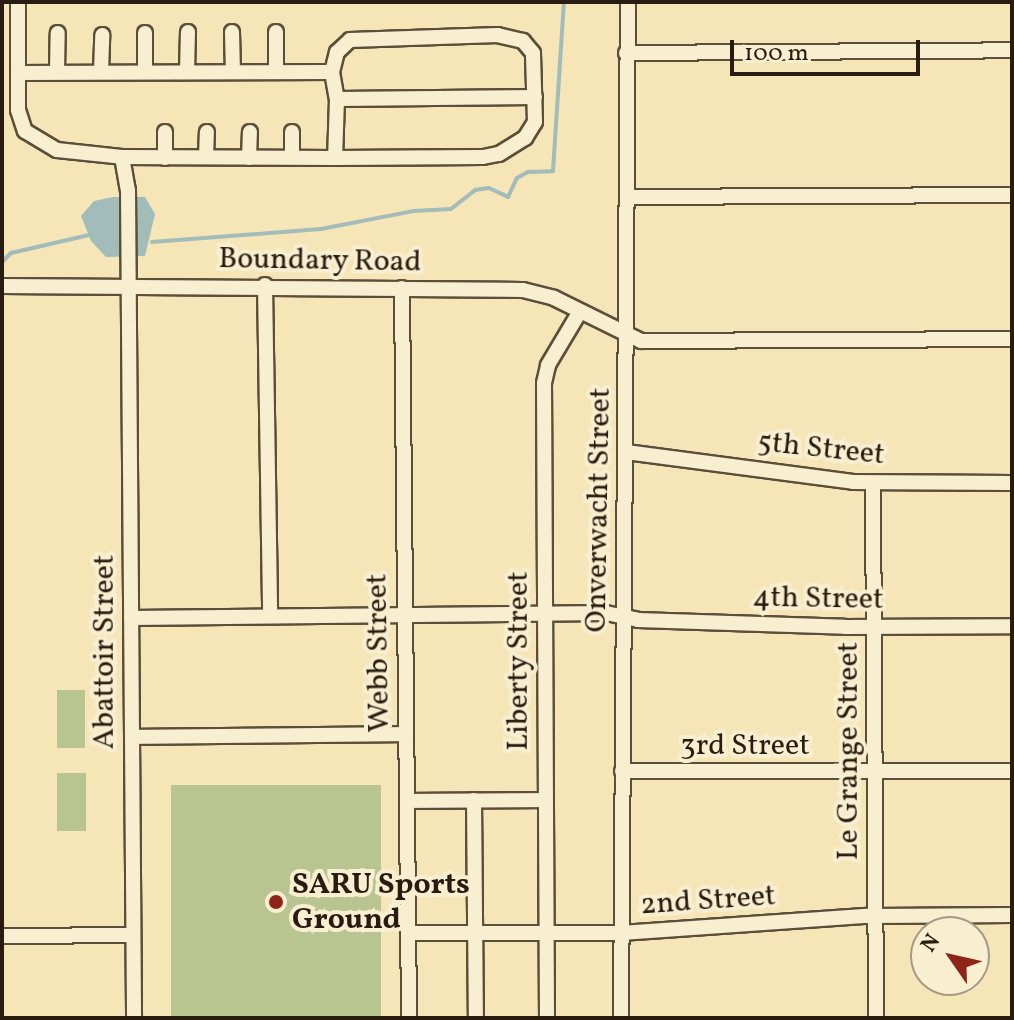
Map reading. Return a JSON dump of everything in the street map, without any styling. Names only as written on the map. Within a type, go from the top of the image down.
[{"type":"street","points":[[18,2],[18,110],[32,140],[57,150],[122,157],[335,158],[499,154],[530,131],[535,97],[533,53],[512,37],[357,38],[337,52],[332,72],[337,99],[335,158]]},
{"type":"street","name":"Onverwacht Street","points":[[621,1018],[628,2]]},
{"type":"street","points":[[187,72],[188,32]]},
{"type":"street","points":[[232,32],[233,72]]},
{"type":"street","points":[[276,32],[276,72]]},
{"type":"street","points":[[57,72],[58,33]]},
{"type":"street","points":[[145,33],[145,72]]},
{"type":"street","points":[[101,72],[102,35]]},
{"type":"street","points":[[626,53],[1012,50]]},
{"type":"street","points":[[18,73],[332,72]]},
{"type":"street","points":[[337,99],[535,97]]},
{"type":"street","points":[[165,132],[165,158]]},
{"type":"street","points":[[206,157],[207,132]]},
{"type":"street","points":[[249,158],[250,132]]},
{"type":"street","points":[[292,132],[292,157]]},
{"type":"street","name":"Abattoir Street","points":[[122,157],[128,194],[129,256],[134,1018]]},
{"type":"street","points":[[628,197],[1012,195]]},
{"type":"street","points":[[265,285],[270,616]]},
{"type":"street","name":"Boundary Road","points":[[2,286],[265,285],[523,290],[554,298],[641,341],[1012,339]]},
{"type":"street","name":"Webb Street","points":[[402,288],[409,1018]]},
{"type":"street","name":"Liberty Street","points":[[547,1018],[544,377],[579,313]]},
{"type":"street","name":"5th Street","points":[[626,452],[873,483],[1012,483]]},
{"type":"street","name":"Le Grange Street","points":[[873,483],[876,1018]]},
{"type":"street","name":"4th Street","points":[[131,618],[545,613],[874,627],[1012,626]]},
{"type":"street","points":[[132,737],[406,734]]},
{"type":"street","name":"3rd Street","points":[[622,771],[1012,771]]},
{"type":"street","points":[[474,800],[476,1018]]},
{"type":"street","points":[[407,801],[546,800]]},
{"type":"street","name":"2nd Street","points":[[408,933],[621,933],[876,916],[1012,915]]},
{"type":"street","points":[[2,936],[133,935]]},
{"type":"green space","points":[[57,690],[85,690],[85,748],[57,748]]},
{"type":"green space","points":[[57,773],[86,773],[86,831],[57,831]]},
{"type":"green space","name":"SARU Sports Ground","points":[[171,785],[381,785],[381,1018],[171,1018]]},
{"type":"water","points":[[113,197],[145,197],[155,214],[145,256],[106,257],[91,241],[81,216],[94,201]]},
{"type":"waterway","points":[[152,242],[321,229],[414,211],[451,209],[475,190],[489,188],[508,197],[517,178],[528,172],[553,171],[564,2]]},
{"type":"waterway","points":[[2,262],[11,253],[89,235]]},
{"type":"place","name":"SARU Sports Ground","points":[[276,902]]}]
